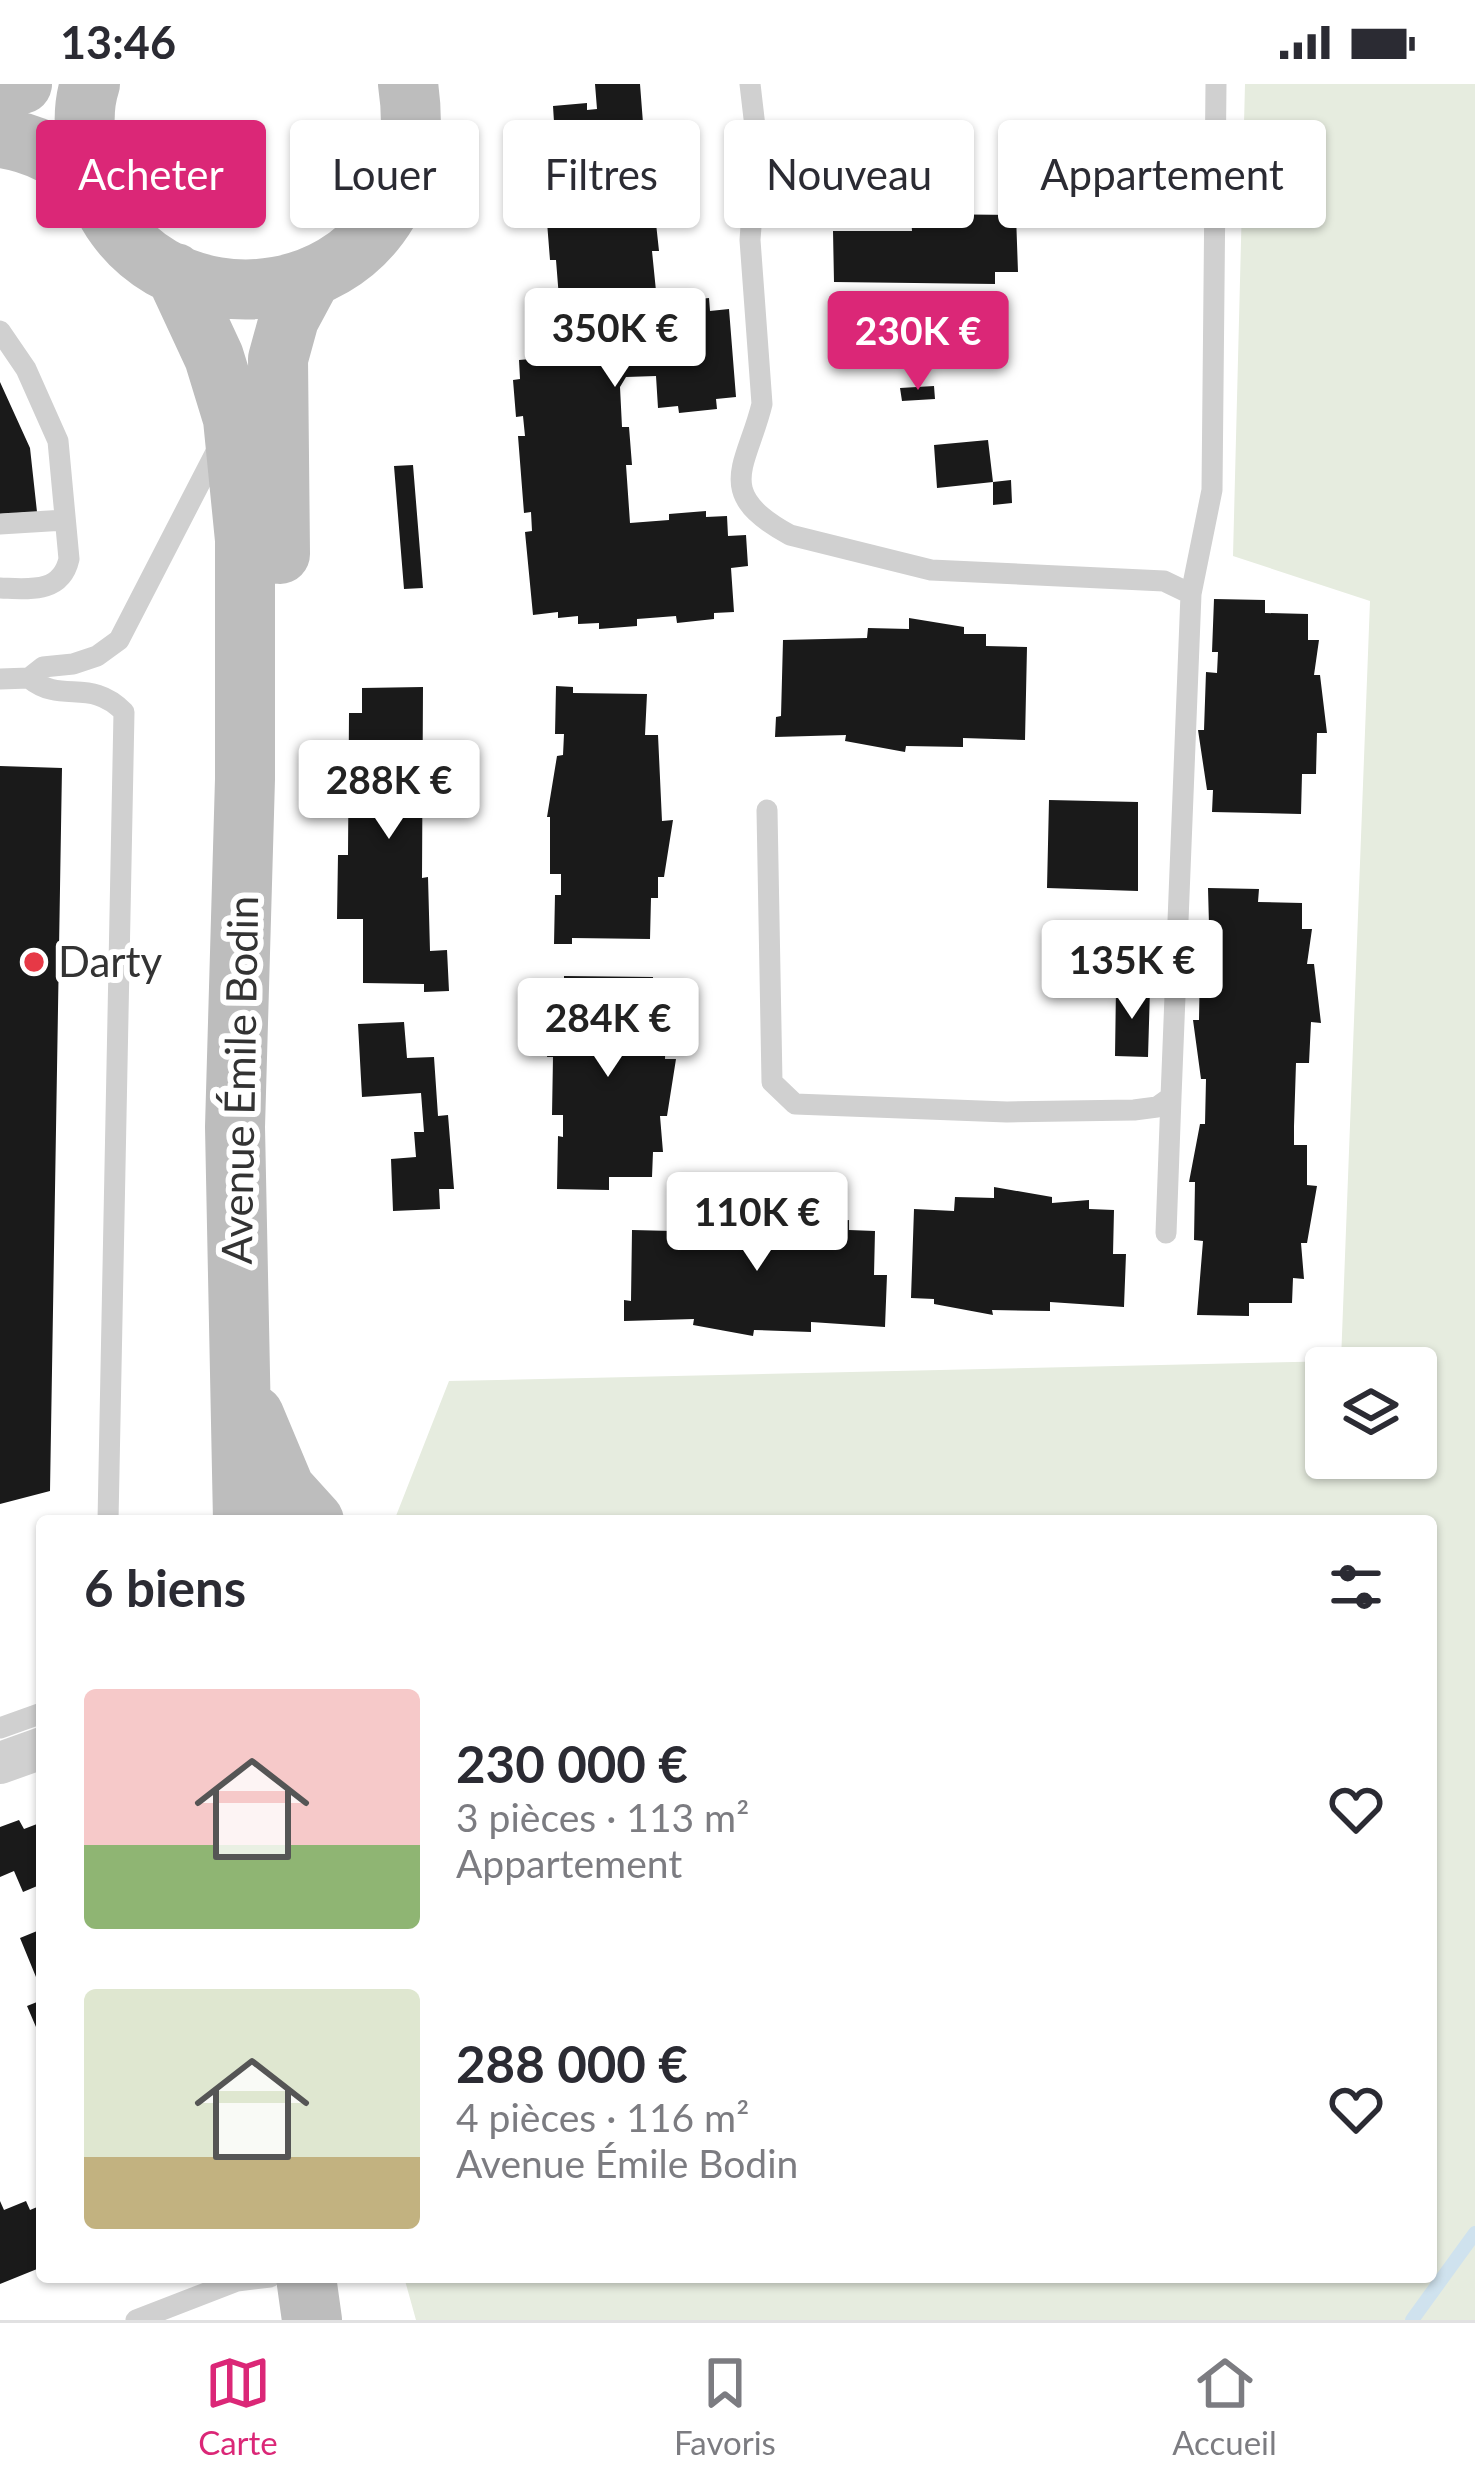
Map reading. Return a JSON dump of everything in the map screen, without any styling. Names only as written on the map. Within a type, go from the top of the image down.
[{"type":"main road","points":[[0,89],[22,84]]},
{"type":"main road","points":[[86,120],[90,84]]},
{"type":"main road","points":[[120,228],[175,273],[208,285],[243,291],[278,288],[311,278],[346,259],[375,232],[397,199],[410,161],[414,122],[408,84]]},
{"type":"main road","points":[[0,138],[36,148]]},
{"type":"main road","name":"Avenue Émile Bodin","points":[[175,273],[214,357],[233,418],[245,540],[245,779],[235,1127],[243,1515]]},
{"type":"main road","name":"Avenue Émile Bodin","points":[[245,779],[273,634],[282,531],[278,359],[290,319],[311,278]]},
{"type":"main road","name":"Avenue Émile Bodin","points":[[240,1382],[285,1489],[309,1515]]},
{"type":"main road","points":[[307,2283],[312,2320]]},
{"type":"street","points":[[0,1762],[36,1750]]},
{"type":"lane","points":[[750,84],[757,144],[750,240],[762,404],[742,455],[739,479],[747,498],[769,524],[790,535],[931,570],[1164,581],[1191,594]]},
{"type":"lane","points":[[1166,1233],[1191,594],[1212,490],[1216,84]]},
{"type":"lane","points":[[0,588],[53,585],[65,575],[69,559],[58,441],[26,369],[4,341]]},
{"type":"lane","points":[[0,679],[29,678],[43,667],[74,664],[97,656],[118,640],[233,418]]},
{"type":"lane","points":[[0,524],[65,520]]},
{"type":"lane","points":[[29,678],[43,690],[109,696],[124,712],[108,1515]]},
{"type":"lane","points":[[767,811],[772,1082],[795,1104],[1006,1112],[1134,1111],[1157,1107],[1171,1097]]},
{"type":"lane","points":[[0,1728],[36,1715]]},
{"type":"lane","points":[[136,2320],[232,2283]]},
{"type":"shaded area","points":[[1245,84],[1475,84],[1475,2320],[416,2320],[406,2283],[1437,2283],[1437,1515],[396,1515],[449,1381],[1305,1362],[1305,1479],[1437,1479],[1437,1347],[1342,1347],[1370,601],[1233,556],[1241,228],[1326,228],[1326,120],[1244,120]]},
{"type":"building","points":[[595,84],[640,84],[643,120],[554,120],[553,106],[587,103],[587,110],[597,109]]},
{"type":"building","points":[[974,215],[998,215],[998,228],[1016,228],[1018,272],[995,272],[995,284],[834,282],[833,231],[974,228]]},
{"type":"building","points":[[547,228],[657,228],[659,251],[652,251],[658,311],[670,309],[669,302],[709,298],[710,311],[729,309],[736,397],[716,399],[717,409],[679,413],[678,406],[658,408],[656,376],[626,377],[620,387],[622,427],[629,427],[632,465],[626,465],[630,523],[706,511],[706,517],[727,516],[728,536],[746,535],[748,566],[731,568],[734,612],[677,623],[676,616],[637,619],[637,626],[599,629],[599,623],[578,624],[578,616],[533,615],[525,532],[532,531],[531,512],[524,513],[518,436],[525,436],[523,416],[516,417],[513,380],[520,379],[519,360],[564,356],[563,338],[556,339],[556,260],[550,260]]},
{"type":"building","points":[[928,304],[929,337],[897,338],[895,306]]},
{"type":"building","points":[[0,382],[30,448],[37,512],[0,514]]},
{"type":"building","points":[[934,386],[935,399],[902,401],[900,388]]},
{"type":"building","points":[[988,440],[993,482],[937,488],[934,445]]},
{"type":"building","points":[[413,465],[423,588],[404,589],[394,466]]},
{"type":"building","points":[[1011,480],[1012,503],[993,505],[993,482]]},
{"type":"building","points":[[1214,599],[1265,600],[1265,613],[1308,614],[1308,640],[1319,640],[1314,675],[1320,675],[1327,733],[1317,733],[1316,774],[1302,774],[1301,814],[1212,812],[1213,790],[1207,790],[1198,730],[1204,730],[1206,672],[1217,673],[1218,652],[1212,652]]},
{"type":"building","points":[[909,618],[964,627],[964,634],[986,634],[986,646],[1027,647],[1025,740],[963,738],[963,747],[906,746],[905,752],[845,741],[846,735],[775,737],[776,717],[781,716],[783,640],[867,638],[868,628],[909,629]]},
{"type":"building","points":[[556,686],[573,687],[573,693],[647,694],[645,735],[658,735],[662,821],[673,820],[664,877],[658,877],[658,898],[651,898],[650,939],[572,938],[572,944],[554,944],[555,895],[561,895],[561,874],[550,874],[547,817],[564,734],[555,734]]},
{"type":"building","points":[[423,687],[422,878],[428,877],[430,951],[447,950],[449,991],[424,992],[424,984],[363,983],[363,919],[337,919],[338,855],[348,855],[349,713],[362,713],[362,688]]},
{"type":"building","points":[[0,766],[62,768],[50,1491],[0,1504]]},
{"type":"building","points":[[1049,800],[1138,802],[1138,891],[1047,888]]},
{"type":"building","points":[[1208,888],[1259,889],[1258,902],[1302,903],[1302,929],[1312,929],[1307,964],[1314,964],[1321,1023],[1311,1022],[1309,1063],[1296,1063],[1294,1126],[1294,1145],[1307,1145],[1307,1185],[1317,1186],[1307,1243],[1301,1243],[1304,1279],[1293,1278],[1292,1303],[1249,1303],[1249,1316],[1197,1315],[1203,1241],[1194,1240],[1195,1182],[1189,1182],[1200,1124],[1205,1124],[1206,1079],[1201,1079],[1193,1020],[1199,1020],[1200,961],[1210,962]]},
{"type":"building","points":[[564,976],[653,977],[652,1018],[666,1018],[665,1059],[676,1059],[667,1116],[660,1116],[663,1152],[653,1152],[652,1177],[609,1177],[609,1190],[557,1189],[563,1115],[552,1115],[553,1057],[547,1057],[559,998],[564,998]]},
{"type":"building","points":[[1116,988],[1150,989],[1148,1057],[1115,1056]]},
{"type":"building","points":[[404,1022],[407,1058],[434,1057],[438,1116],[448,1115],[454,1189],[439,1189],[440,1209],[393,1211],[391,1159],[416,1157],[414,1132],[424,1132],[421,1093],[362,1097],[358,1024]]},
{"type":"building","points":[[994,1187],[1052,1197],[1052,1203],[1089,1200],[1089,1209],[1114,1210],[1113,1254],[1126,1254],[1124,1307],[1050,1302],[1050,1311],[992,1310],[993,1315],[934,1304],[934,1299],[911,1298],[914,1209],[954,1211],[955,1197],[994,1198]]},
{"type":"building","points":[[755,1208],[813,1217],[813,1224],[849,1220],[849,1230],[875,1231],[874,1275],[887,1275],[885,1327],[811,1322],[811,1332],[754,1330],[753,1336],[693,1325],[694,1319],[624,1321],[624,1300],[631,1301],[632,1230],[673,1231],[673,1217],[755,1219]]},
{"type":"building","points":[[19,1820],[24,1829],[36,1824],[36,1887],[23,1892],[14,1871],[0,1877],[0,1827]]},
{"type":"building","points":[[36,1931],[36,1977],[20,1938]]},
{"type":"building","points":[[36,2002],[36,2027],[27,2006]]},
{"type":"building","points":[[0,2201],[4,2210],[26,2201],[30,2210],[36,2208],[36,2269],[0,2284]]},
{"type":"waterway","points":[[1412,2320],[1475,2233]]},
{"type":"place","name":"Darty","points":[[34,962]]}]
